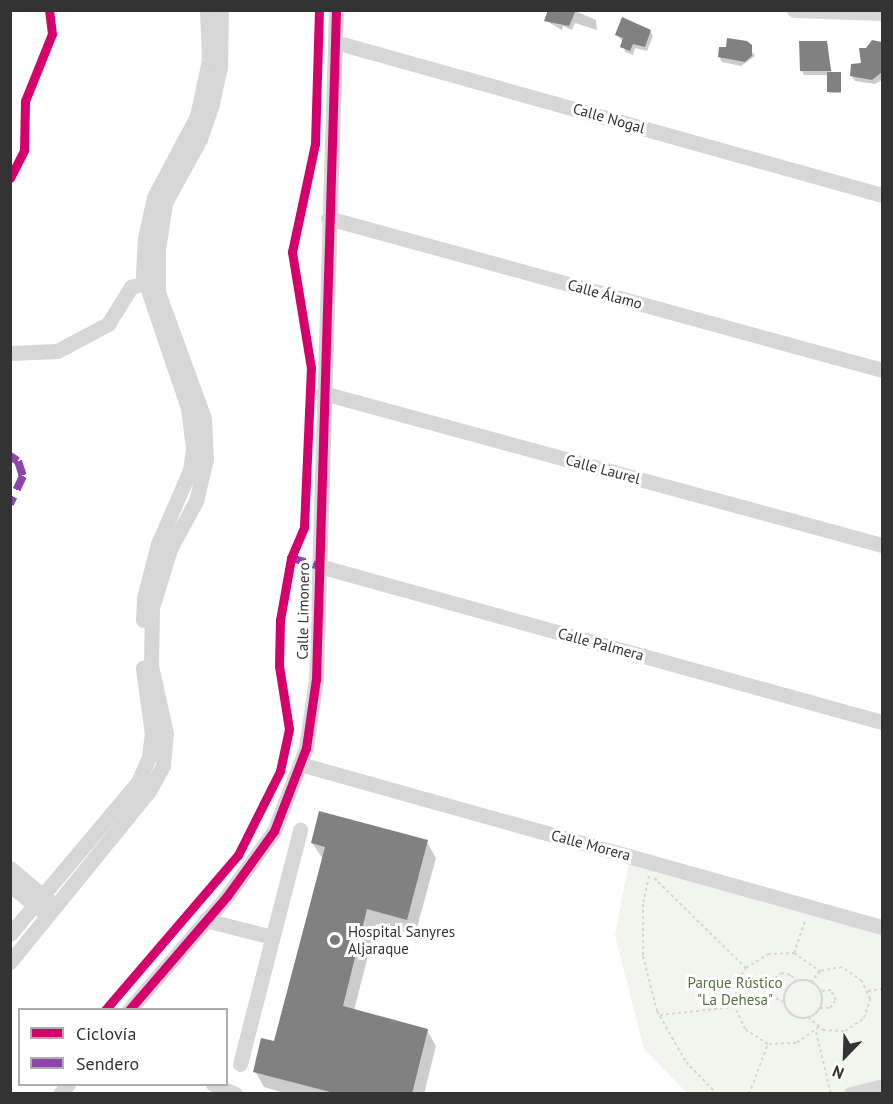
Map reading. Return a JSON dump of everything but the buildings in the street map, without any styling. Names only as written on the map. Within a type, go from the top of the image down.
[{"type":"street","points":[[10,934],[138,782],[149,757],[152,734],[143,668],[144,598],[158,544],[190,470],[193,448],[188,408],[151,281],[146,238],[154,197],[197,116],[209,60],[207,10]]},
{"type":"street","points":[[10,962],[149,791],[163,766],[166,733],[150,666],[152,608],[170,549],[196,501],[207,459],[204,418],[158,292],[151,281],[165,203],[200,139],[212,104],[220,67],[221,10]]},
{"type":"street","name":"Calle Limonero","points":[[131,1008],[205,921],[274,831],[300,764],[316,679],[336,10]]},
{"type":"street","points":[[794,10],[882,13]]},
{"type":"street","name":"Calle Nogal","points":[[335,42],[882,195]]},
{"type":"street","name":"Calle Álamo","points":[[328,218],[882,370]]},
{"type":"street","points":[[10,353],[57,351],[102,327],[118,312],[131,287],[151,281]]},
{"type":"street","name":"Calle Laurel","points":[[323,393],[882,544]]},
{"type":"street","name":"Calle Palmera","points":[[319,566],[882,722]]},
{"type":"street","name":"Calle Morera","points":[[300,764],[882,927]]},
{"type":"street","points":[[240,1064],[300,830]]},
{"type":"street","points":[[10,868],[38,900]]},
{"type":"street","points":[[10,885],[38,900],[52,911]]},
{"type":"street","points":[[205,921],[272,937]]},
{"type":"street","points":[[217,1086],[235,1094]]},
{"type":"street","points":[[850,1094],[882,1086]]},
{"type":"path","points":[[717,1094],[686,1062],[659,1016],[643,956],[643,904],[650,874],[746,968]]},
{"type":"path","points":[[794,953],[810,906]]},
{"type":"path","points":[[819,1027],[796,1043],[768,1044],[745,1029],[735,1007],[738,980],[746,968],[768,954],[794,953],[820,971]]},
{"type":"path","points":[[796,982],[791,975],[781,973],[770,982],[771,996],[784,1002],[793,1015],[808,1017],[819,1027],[836,1032],[856,1026],[868,1009],[868,991],[854,971],[842,967],[820,971],[812,982]]},
{"type":"path","points":[[784,1002],[785,992],[796,982],[812,982],[820,991],[820,1008]]},
{"type":"path","points":[[868,991],[882,989]]},
{"type":"path","points":[[808,1017],[820,1008],[830,1008],[836,1000],[831,990],[820,991]]},
{"type":"path","points":[[659,1016],[735,1007]]},
{"type":"path","points":[[816,1030],[831,1094]]},
{"type":"path","points":[[749,1094],[768,1044]]},
{"type":"green space","name":"Parque Rústico \"La Dehesa\"","points":[[630,856],[882,927],[882,1086],[850,1094],[687,1093],[644,1049],[615,936]]},
{"type":"marked path","points":[[10,456],[18,461],[23,476],[10,504]]},
{"type":"marked path","points":[[291,558],[319,566]]},
{"type":"cycle path","points":[[10,178],[24,150],[25,101],[52,34],[49,10]]},
{"type":"cycle path","points":[[107,1008],[238,855],[280,771],[289,729],[279,666],[280,620],[291,558],[304,527],[311,368],[292,252],[315,144],[319,10]]},
{"type":"cycle path","points":[[131,1008],[227,896],[274,831],[306,748],[316,679],[336,10]]},
{"type":"place","name":"Hospital Sanyres Aljaraque","points":[[335,940]]}]
